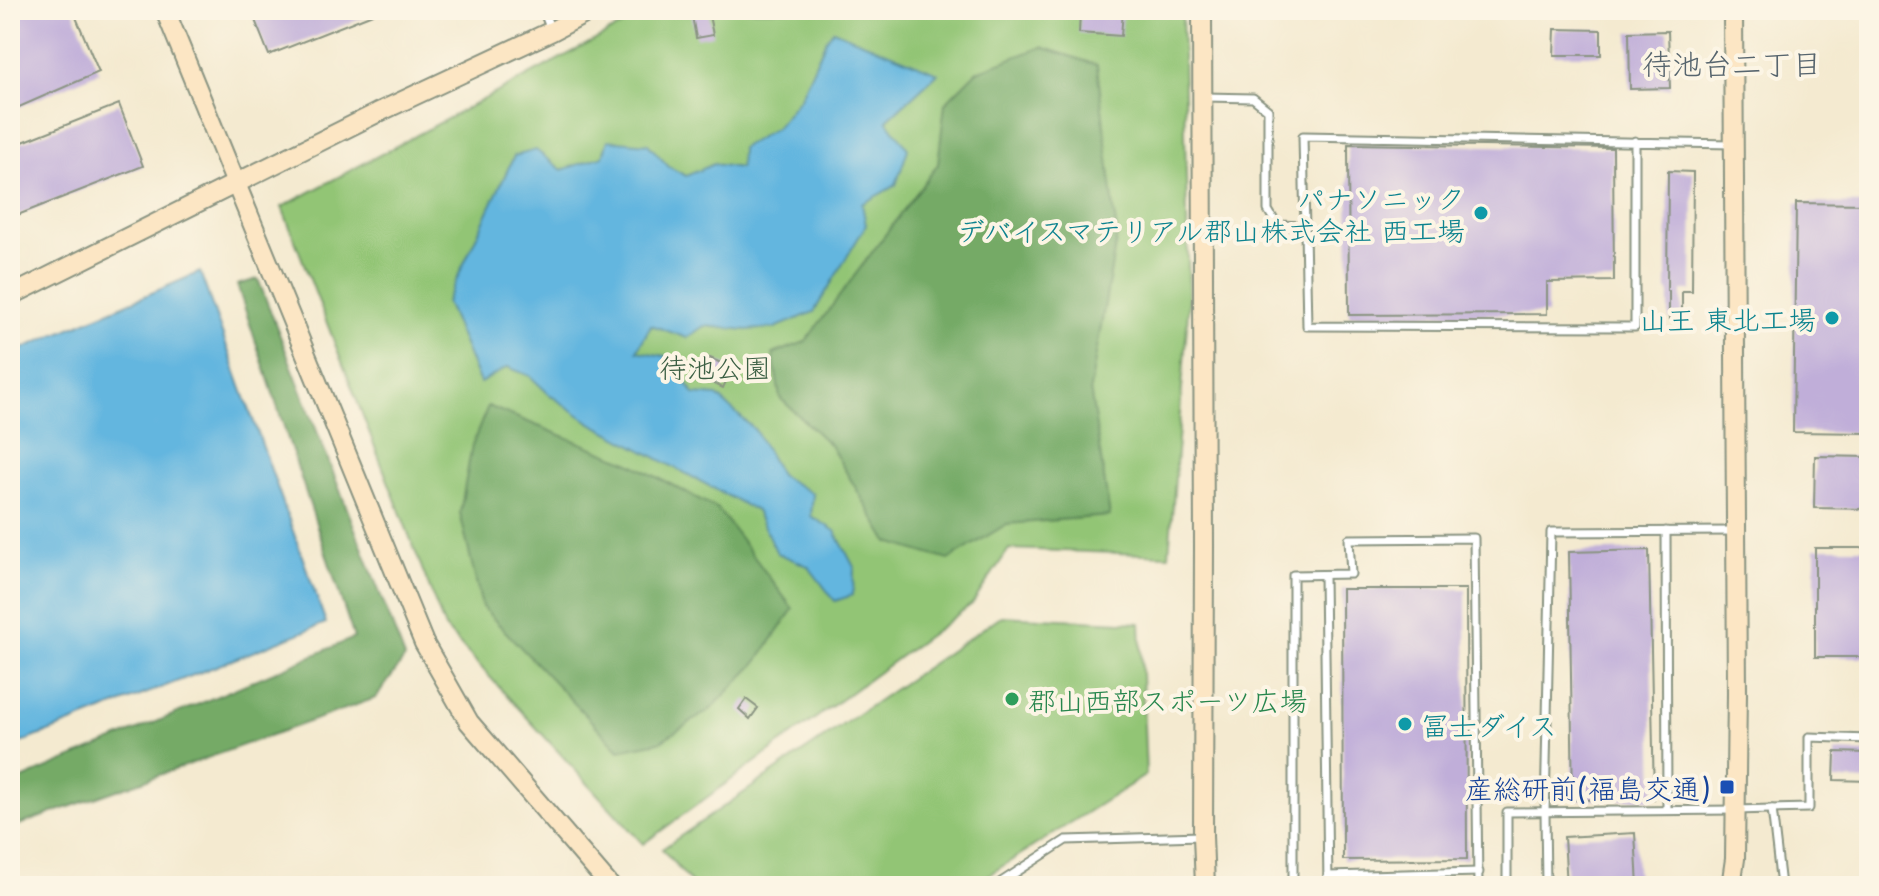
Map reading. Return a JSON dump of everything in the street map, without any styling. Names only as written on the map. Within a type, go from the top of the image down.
[{"type":"street","points":[[165,10],[424,643],[469,722],[610,886]]},
{"type":"street","points":[[10,296],[592,10]]},
{"type":"street","points":[[1202,10],[1205,886]]},
{"type":"street","points":[[1731,886],[1736,810],[1733,10]]},
{"type":"lane","points":[[543,10],[552,31]]},
{"type":"lane","points":[[1202,97],[1253,98],[1268,110],[1268,210],[1277,225],[1306,226]]},
{"type":"lane","points":[[1635,141],[1635,327],[1307,326],[1303,136],[1635,141],[1734,144]]},
{"type":"lane","points":[[1666,531],[1667,810]]},
{"type":"lane","points":[[1546,886],[1551,532],[1736,531]]},
{"type":"lane","points":[[1293,886],[1293,575],[1351,574],[1349,539],[1474,538],[1478,886]]},
{"type":"lane","points":[[1324,575],[1328,886]]},
{"type":"lane","points":[[1507,886],[1507,812],[1809,808],[1809,737],[1869,739]]},
{"type":"lane","points":[[1772,809],[1781,886]]},
{"type":"lane","points":[[995,886],[1066,840],[1203,836]]},
{"type":"lane","points":[[1328,876],[1479,872]]},
{"type":"green space","name":"待池公園","points":[[651,10],[1182,10],[1189,298],[1169,555],[1009,549],[972,604],[643,844],[445,628],[282,207]]},
{"type":"green space","points":[[1042,47],[1097,65],[1117,235],[1090,389],[1110,516],[1007,524],[948,560],[888,542],[830,445],[780,398],[773,354],[805,342],[938,164],[945,103],[977,71]]},
{"type":"green space","points":[[258,279],[405,658],[376,698],[10,828],[10,784],[354,638],[237,285]]},
{"type":"green space","points":[[488,406],[628,462],[718,509],[793,609],[756,663],[710,710],[659,742],[619,750],[482,607],[460,513],[472,445]]},
{"type":"green space","name":"郡山西部スポーツ広場","points":[[1001,616],[1140,623],[1146,775],[971,886],[694,886],[662,849]]},
{"type":"water","points":[[833,30],[938,73],[887,120],[908,149],[896,185],[862,204],[866,225],[814,312],[775,328],[747,330],[704,326],[687,338],[651,325],[637,351],[670,357],[694,394],[717,396],[755,430],[780,475],[813,494],[811,516],[835,531],[854,567],[853,595],[835,601],[808,566],[777,553],[756,511],[591,423],[550,395],[530,376],[508,367],[480,383],[446,302],[514,156],[536,150],[562,170],[603,156],[608,140],[648,144],[669,167],[686,176],[714,164],[740,168],[741,148],[777,127],[801,96]]},
{"type":"water","points":[[200,272],[326,623],[10,747],[10,354]]},
{"type":"building","points":[[10,10],[73,10],[99,72],[10,111]]},
{"type":"building","points":[[251,10],[380,10],[380,11],[269,55]]},
{"type":"building","points":[[691,10],[708,10],[713,35],[696,38]]},
{"type":"building","points":[[1080,10],[1123,11],[1121,36],[1079,33]]},
{"type":"building","points":[[1555,29],[1601,30],[1601,55],[1554,55]]},
{"type":"building","points":[[1668,31],[1670,88],[1630,89],[1629,32]]},
{"type":"building","points":[[119,104],[143,166],[10,218],[10,147]]},
{"type":"building","name":"パナソニック デバイスマテリアル郡山株式会社 西工場","points":[[1348,144],[1613,148],[1614,281],[1547,282],[1547,314],[1349,315]]},
{"type":"building","points":[[1668,171],[1693,172],[1692,291],[1682,291],[1682,320],[1669,319]]},
{"type":"building","name":"山王 東北工場","points":[[1796,203],[1869,204],[1869,433],[1793,432]]},
{"type":"building","points":[[710,358],[732,368],[723,388],[699,377]]},
{"type":"building","points":[[1815,456],[1869,457],[1869,509],[1814,508]]},
{"type":"building","points":[[1815,548],[1869,548],[1869,657],[1815,657]]},
{"type":"building","points":[[1649,550],[1654,799],[1573,800],[1569,552]]},
{"type":"building","name":"冨士ダイス","points":[[1342,589],[1466,589],[1467,859],[1343,860]]},
{"type":"building","points":[[746,699],[758,708],[750,719],[739,709]]},
{"type":"building","points":[[1835,752],[1869,753],[1869,781],[1834,780]]},
{"type":"building","points":[[1635,833],[1638,886],[1567,886],[1564,837]]},
{"type":"place","name":"パナソニック デバイスマテリアル郡山株式会社 西工場","points":[[1481,213]]},
{"type":"place","name":"山王 東北工場","points":[[1832,318]]},
{"type":"place","name":"郡山西部スポーツ広場","points":[[1012,699]]},
{"type":"place","name":"冨士ダイス","points":[[1405,724]]},
{"type":"place","name":"産総研前(福島交通)","points":[[1727,787]]},
{"type":"district","name":"待池台二丁目","points":[[1732,62]]}]
